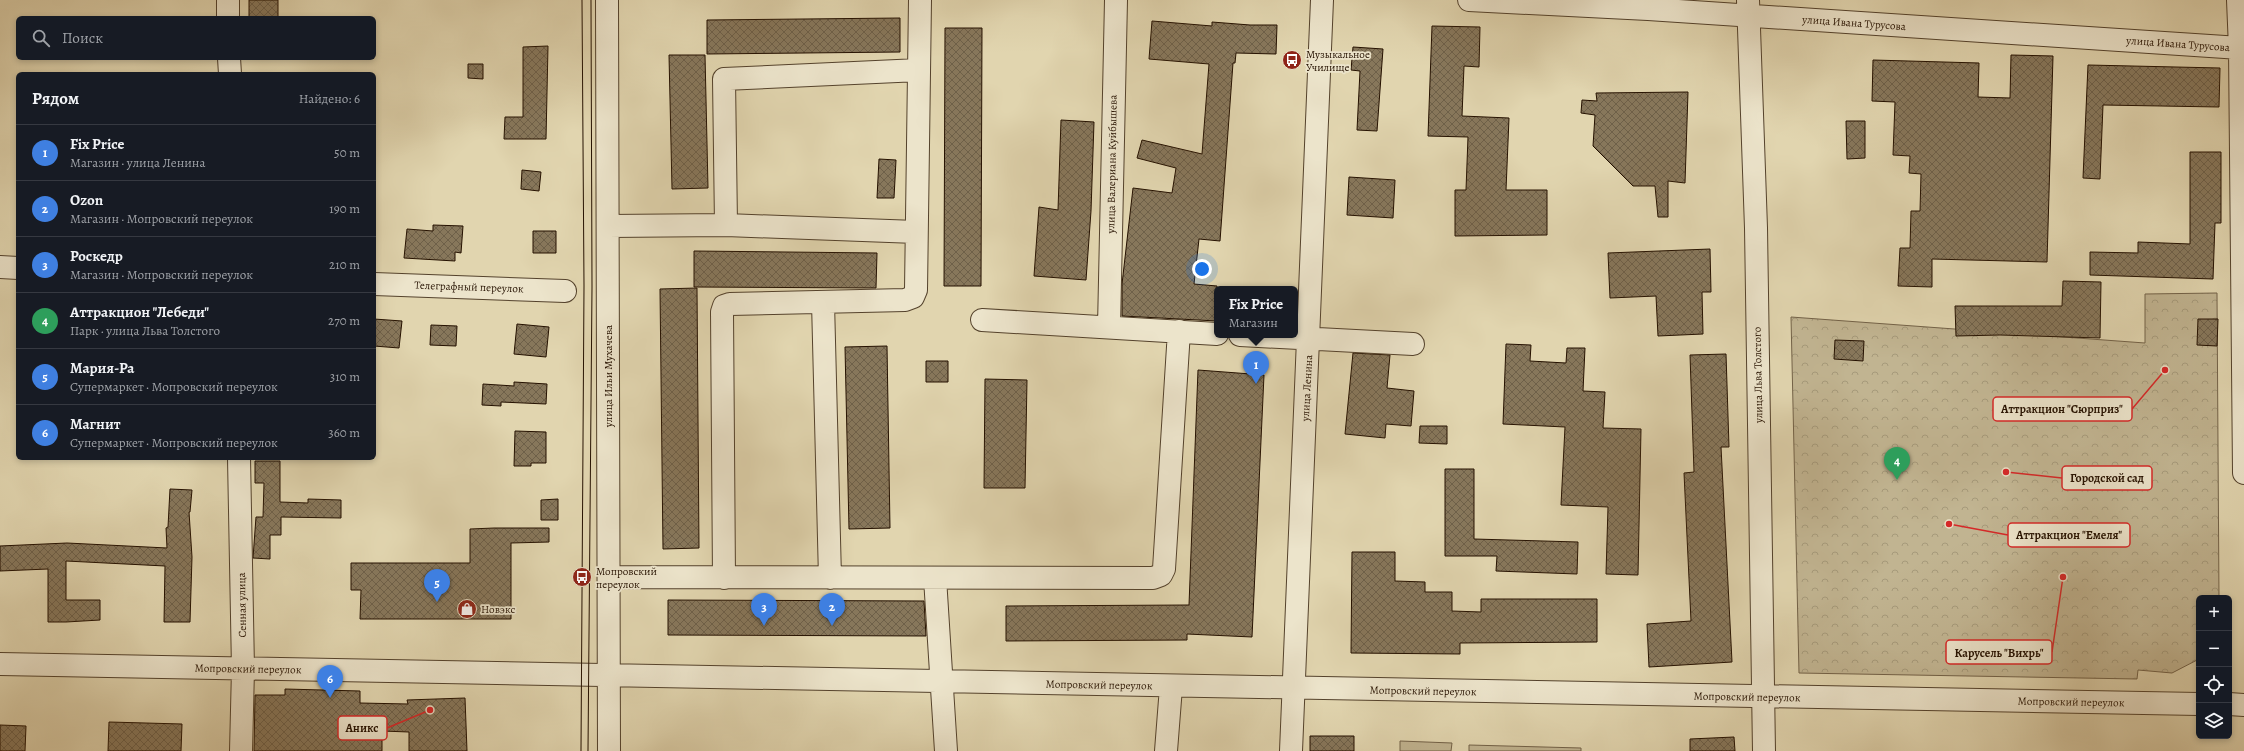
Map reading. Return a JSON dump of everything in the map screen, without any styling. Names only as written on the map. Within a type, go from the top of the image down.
[{"type":"street","points":[[228,0],[228,16]]},
{"type":"street","name":"улица Ильи Мухачева","points":[[607,0],[609,751]]},
{"type":"street","points":[[724,578],[722,312],[724,306],[730,304],[905,300],[912,297],[916,290],[920,0]]},
{"type":"street","name":"улица Валериана Куйбышева","points":[[1109,327],[1116,0]]},
{"type":"street","name":"улица Ленина","points":[[1291,751],[1322,0]]},
{"type":"street","name":"улица Ивана Турусова","points":[[1469,0],[1748,8],[2240,48]]},
{"type":"street","points":[[2238,0],[2240,48],[2244,473]]},
{"type":"street","name":"улица Льва Толстого","points":[[1748,8],[1756,228],[1764,751]]},
{"type":"street","points":[[229,60],[230,72]]},
{"type":"street","points":[[726,225],[724,79],[919,70]]},
{"type":"street","points":[[608,226],[726,225],[916,232]]},
{"type":"street","points":[[0,267],[16,268]]},
{"type":"street","name":"Телеграфный переулок","points":[[376,284],[565,290]]},
{"type":"street","points":[[823,302],[830,578]]},
{"type":"street","points":[[982,320],[1214,334]]},
{"type":"street","points":[[608,577],[1153,578],[1161,575],[1164,569],[1179,331]]},
{"type":"street","points":[[1292,338],[1413,344]]},
{"type":"street","name":"Сенная улица","points":[[239,460],[243,669],[241,751]]},
{"type":"street","points":[[935,578],[943,682],[946,751]]},
{"type":"street","name":"Мопровский переулок","points":[[0,664],[1763,698],[2196,704]]},
{"type":"street","points":[[1166,751],[1171,686]]},
{"type":"street","points":[[2232,704],[2244,705]]},
{"type":"green space","points":[[2217,293],[2219,595],[2196,595],[2196,661],[2172,673],[2138,670],[2137,679],[1799,673],[1791,317],[2145,343],[2145,294]]},
{"type":"green space","points":[[1400,741],[1452,743],[1451,751],[1400,751]]},
{"type":"green space","points":[[1469,745],[1581,748],[1581,751],[1469,751]]},
{"type":"building","points":[[249,0],[278,0],[278,16],[249,16]]},
{"type":"building","points":[[900,18],[900,52],[707,54],[707,20]]},
{"type":"building","points":[[1152,21],[1212,26],[1212,22],[1250,25],[1277,25],[1276,54],[1236,53],[1235,63],[1233,63],[1220,241],[1199,239],[1194,284],[1217,286],[1214,286],[1214,321],[1122,316],[1122,284],[1133,188],[1172,193],[1176,168],[1137,158],[1142,140],[1202,154],[1209,64],[1149,59]]},
{"type":"building","points":[[1432,26],[1480,27],[1479,67],[1464,66],[1462,116],[1509,118],[1506,190],[1547,190],[1547,235],[1455,236],[1455,190],[1466,190],[1468,137],[1428,136]]},
{"type":"building","points":[[945,28],[982,28],[981,286],[944,286]]},
{"type":"building","points":[[548,46],[546,139],[504,139],[505,117],[523,117],[523,47]]},
{"type":"building","points":[[1353,47],[1383,49],[1377,131],[1357,130],[1360,71],[1351,70]]},
{"type":"building","points":[[669,55],[705,55],[708,188],[672,189]]},
{"type":"building","points":[[2011,55],[2053,56],[2047,262],[1932,259],[1932,287],[1898,286],[1900,248],[1910,248],[1911,211],[1920,211],[1921,174],[1909,173],[1910,156],[1893,155],[1895,102],[1872,101],[1873,60],[1979,63],[1978,97],[2010,98]]},
{"type":"building","points":[[468,64],[483,64],[483,79],[468,78]]},
{"type":"building","points":[[2088,65],[2220,68],[2219,107],[2103,105],[2100,179],[2083,178]]},
{"type":"building","points":[[1688,92],[1685,183],[1668,181],[1668,217],[1658,217],[1655,186],[1633,186],[1593,146],[1595,115],[1581,113],[1582,100],[1597,101],[1596,93]]},
{"type":"building","points":[[1061,120],[1094,122],[1091,211],[1086,280],[1034,276],[1039,207],[1058,210]]},
{"type":"building","points":[[1846,121],[1865,121],[1865,158],[1847,159]]},
{"type":"building","points":[[2190,152],[2221,152],[2221,223],[2215,223],[2213,279],[2090,275],[2090,252],[2138,253],[2138,242],[2190,244]]},
{"type":"building","points":[[879,159],[896,160],[894,198],[877,198]]},
{"type":"building","points":[[522,170],[541,172],[539,191],[521,189]]},
{"type":"building","points":[[1349,177],[1395,180],[1393,218],[1347,215]]},
{"type":"building","points":[[433,225],[463,226],[461,253],[455,252],[455,261],[404,258],[407,229],[433,231]]},
{"type":"building","points":[[533,231],[556,231],[556,253],[533,253]]},
{"type":"building","points":[[1710,249],[1711,292],[1702,292],[1703,334],[1658,336],[1656,296],[1610,298],[1608,253]]},
{"type":"building","points":[[694,251],[877,253],[876,288],[694,287]]},
{"type":"building","points":[[2063,281],[2101,282],[2100,338],[2000,335],[1956,336],[1955,306],[2062,306]]},
{"type":"building","points":[[697,288],[699,548],[663,549],[660,289]]},
{"type":"building","points":[[376,319],[402,321],[399,348],[376,346]]},
{"type":"building","points":[[2198,319],[2218,319],[2217,346],[2197,345]]},
{"type":"building","points":[[517,324],[549,327],[546,357],[514,354]]},
{"type":"building","points":[[431,325],[457,326],[456,346],[430,345]]},
{"type":"building","points":[[1835,340],[1864,341],[1863,361],[1834,359]]},
{"type":"building","points":[[1506,344],[1531,345],[1530,361],[1566,363],[1567,348],[1585,348],[1583,391],[1605,392],[1603,428],[1641,429],[1638,575],[1606,574],[1608,507],[1561,505],[1565,427],[1503,424]]},
{"type":"building","points":[[887,346],[890,528],[849,529],[845,347]]},
{"type":"building","points":[[1353,353],[1390,355],[1387,388],[1414,391],[1411,426],[1386,424],[1385,438],[1345,434]]},
{"type":"building","points":[[1726,354],[1729,447],[1721,447],[1732,662],[1649,667],[1647,624],[1691,621],[1684,473],[1694,472],[1690,355]]},
{"type":"building","points":[[926,361],[948,361],[948,382],[926,382]]},
{"type":"building","points":[[1198,370],[1264,375],[1252,637],[1187,634],[1187,640],[1006,641],[1006,606],[1189,605]]},
{"type":"building","points":[[985,379],[1027,380],[1025,488],[984,488]]},
{"type":"building","points":[[514,382],[547,384],[546,404],[501,402],[501,406],[482,405],[483,384],[514,386]]},
{"type":"building","points":[[1420,426],[1447,426],[1447,444],[1419,443]]},
{"type":"building","points":[[515,431],[546,432],[546,463],[531,463],[531,466],[514,466]]},
{"type":"building","points":[[255,461],[280,461],[280,502],[308,503],[308,499],[341,500],[341,518],[281,517],[281,535],[270,535],[270,559],[253,558],[256,517],[263,517],[264,483],[255,483]]},
{"type":"building","points":[[1445,469],[1474,469],[1474,539],[1578,542],[1577,574],[1496,571],[1497,556],[1445,556]]},
{"type":"building","points":[[170,489],[192,490],[189,512],[192,557],[190,622],[164,622],[165,566],[66,561],[66,600],[100,600],[100,620],[66,622],[48,622],[48,569],[0,571],[0,546],[67,543],[167,548],[166,528],[168,527]]},
{"type":"building","points":[[558,499],[558,520],[541,520],[541,500]]},
{"type":"building","points":[[549,528],[549,542],[511,543],[511,619],[360,619],[361,590],[351,590],[351,563],[470,563],[470,529]]},
{"type":"building","points":[[1352,552],[1395,552],[1395,581],[1425,582],[1425,592],[1452,592],[1452,611],[1481,612],[1481,599],[1597,599],[1597,642],[1460,643],[1460,654],[1351,653]]},
{"type":"building","points":[[668,600],[924,601],[926,636],[668,635]]},
{"type":"building","points":[[285,689],[360,691],[360,703],[408,704],[407,700],[465,698],[467,751],[409,751],[409,732],[382,731],[382,751],[254,751],[255,695],[285,695]]},
{"type":"building","points":[[109,722],[182,724],[181,751],[108,751]]},
{"type":"building","points":[[0,725],[26,726],[25,751],[0,751]]},
{"type":"building","points":[[1310,736],[1354,736],[1354,751],[1310,751]]},
{"type":"building","points":[[1734,737],[1735,751],[1690,751],[1690,739]]},
{"type":"tram line","points":[[581,751],[584,286],[582,0]]},
{"type":"tram line","points":[[588,751],[592,287],[591,0]]},
{"type":"place","name":"Музыкальное Училище","points":[[1292,60]]},
{"type":"place","name":"Аттракцион \"Сюрприз\"","points":[[2165,370]]},
{"type":"place","name":"Fix Price","points":[[1256,384]]},
{"type":"place","name":"Городской сад","points":[[2006,472]]},
{"type":"place","name":"Аттракцион \"Лебеди\"","points":[[1897,480]]},
{"type":"place","name":"Аттракцион \"Емеля\"","points":[[1949,524]]},
{"type":"place","name":"Мопровский переулок","points":[[582,577]]},
{"type":"place","name":"Карусель \"Вихрь\"","points":[[2063,577]]},
{"type":"place","name":"Мария-Ра","points":[[437,602]]},
{"type":"place","name":"Новэкс","points":[[467,609]]},
{"type":"place","name":"Роскедр","points":[[764,626]]},
{"type":"place","name":"Ozon","points":[[832,626]]},
{"type":"place","name":"Магнит","points":[[330,698]]},
{"type":"place","name":"Аникс","points":[[430,710]]}]
